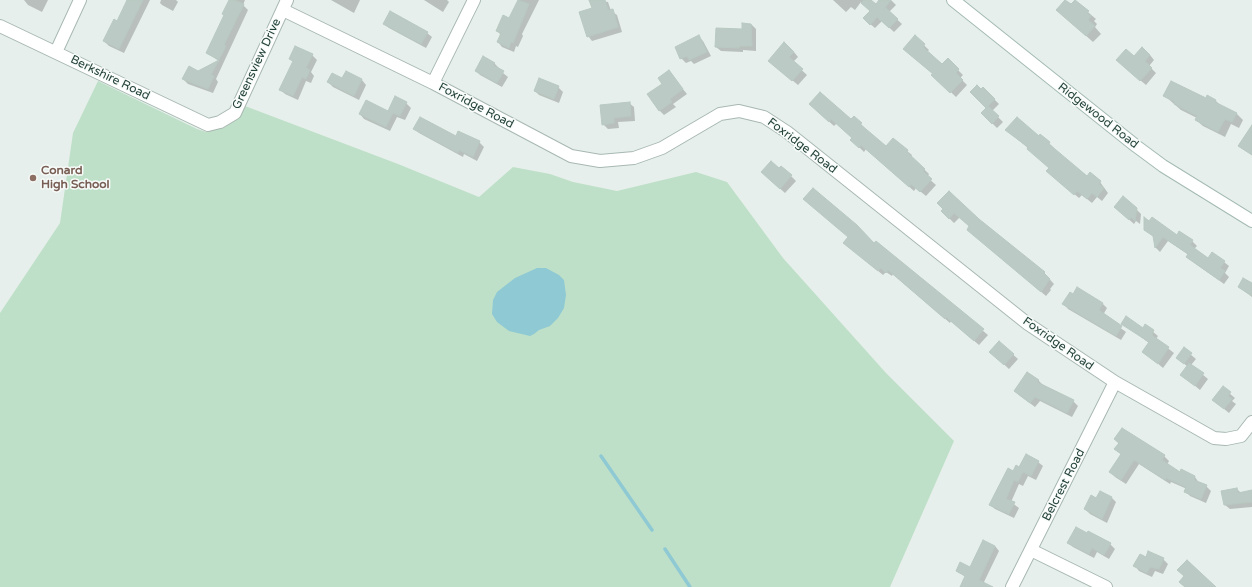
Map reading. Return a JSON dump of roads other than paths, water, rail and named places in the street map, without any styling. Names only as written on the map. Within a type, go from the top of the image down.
[{"type":"street","points":[[56,52],[80,0]]},
{"type":"street","points":[[433,83],[474,0]]},
{"type":"street","name":"Ridgewood Road","points":[[953,0],[1163,166],[1252,221]]},
{"type":"street","name":"Foxridge Road","points":[[285,5],[571,156],[600,161],[634,158],[662,148],[720,114],[739,111],[764,117],[787,132],[1028,324],[1115,382],[1214,438],[1226,439],[1241,436],[1252,422]]},
{"type":"street","name":"Greensview Drive","points":[[220,122],[235,113],[285,5]]},
{"type":"street","name":"Berkshire Road","points":[[0,26],[208,125],[220,122]]},
{"type":"street","name":"Belcrest Road","points":[[1012,587],[1115,382]]},
{"type":"street","points":[[1031,550],[1106,587]]},
{"type":"water","points":[[537,268],[546,268],[559,275],[564,280],[566,295],[564,308],[558,318],[550,326],[539,330],[530,336],[509,331],[497,322],[492,314],[493,300],[497,292],[515,278]]},
{"type":"waterway","points":[[601,456],[652,530]]},
{"type":"waterway","points":[[665,549],[690,587]]},
{"type":"place","name":"Conard High School","points":[[33,178]]}]
